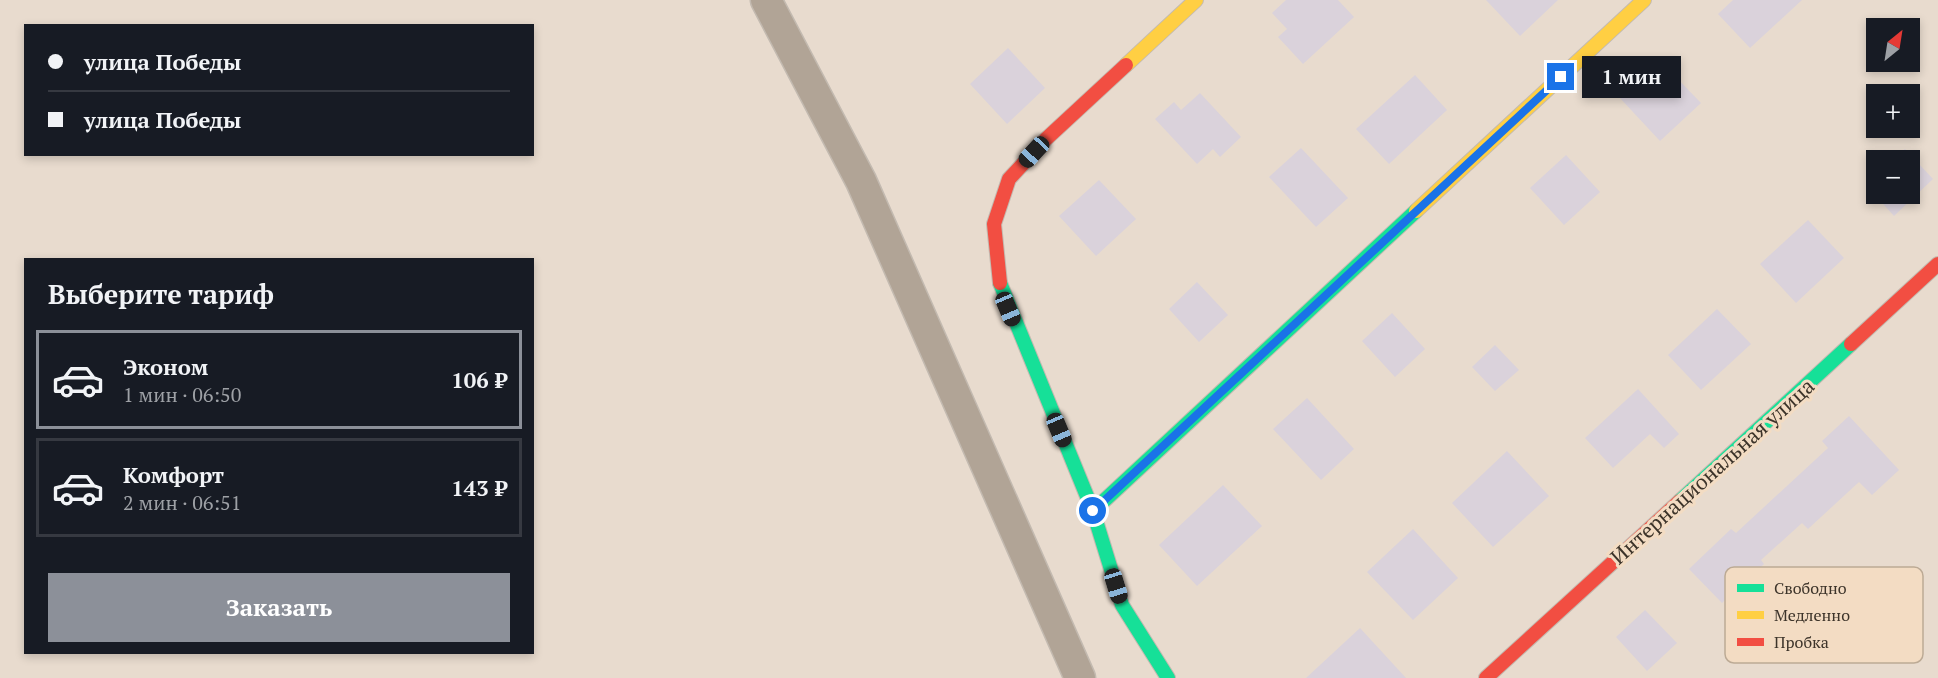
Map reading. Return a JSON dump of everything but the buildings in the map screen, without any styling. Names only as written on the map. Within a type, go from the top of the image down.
[{"type":"street","points":[[766,0],[861,181],[1080,678]]},
{"type":"street","points":[[1168,678],[1122,605],[1093,511],[1000,288],[994,224],[1009,179],[1046,139],[1196,0]]},
{"type":"street","points":[[1093,511],[1644,0]]},
{"type":"street","name":"Интернациональная улица","points":[[1486,678],[1938,264]]},
{"type":"traffic: fast","points":[[1093,511],[1416,211]]},
{"type":"traffic: fast","points":[[1000,283],[1093,511],[1122,605],[1168,678]]},
{"type":"traffic: fast","points":[[1680,501],[1851,344]]},
{"type":"traffic: slow","points":[[1126,65],[1196,0]]},
{"type":"traffic: slow","points":[[1416,211],[1644,0]]},
{"type":"traffic: jam","points":[[1000,283],[994,224],[1009,179],[1046,139],[1126,65]]},
{"type":"traffic: jam","points":[[1851,344],[1938,264]]},
{"type":"traffic: jam","points":[[1486,678],[1680,501]]},
{"type":"route","points":[[1093,511],[1561,77]]}]
